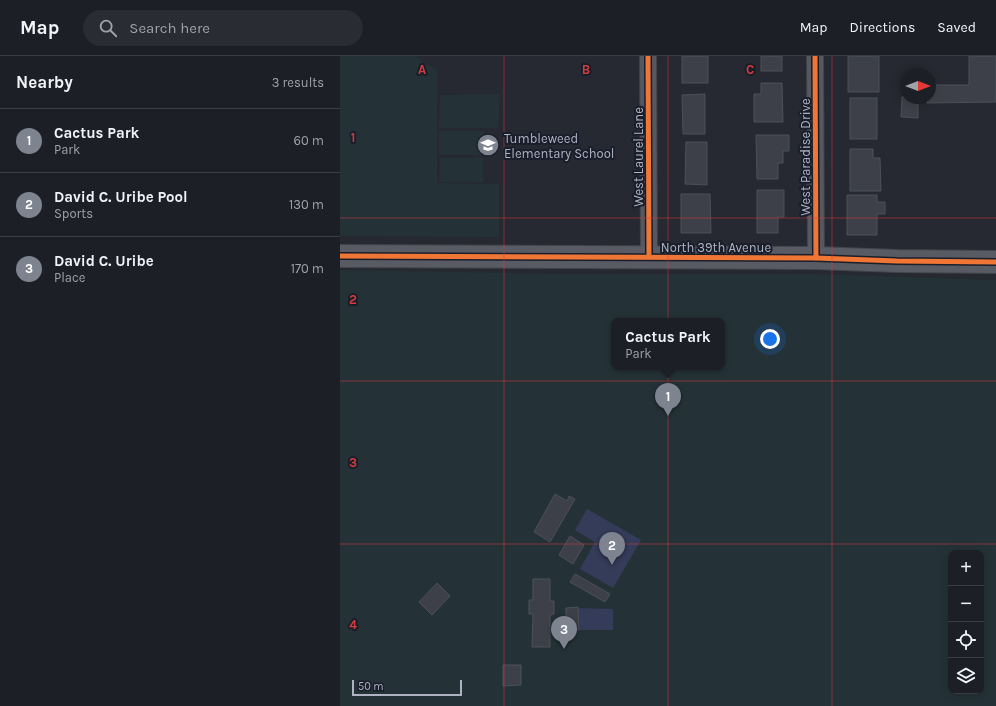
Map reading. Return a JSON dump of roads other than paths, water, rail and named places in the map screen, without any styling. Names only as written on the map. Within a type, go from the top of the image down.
[{"type":"street","name":"West Laurel Lane","points":[[648,56],[649,257]]},
{"type":"street","name":"West Paradise Drive","points":[[816,56],[816,258]]},
{"type":"street","name":"North 39th Avenue","points":[[340,256],[816,258],[996,262]]},
{"type":"water","points":[[587,509],[641,540],[613,588],[580,569],[595,542],[575,530]]},
{"type":"water","points":[[572,608],[613,609],[613,630],[572,630]]},
{"type":"place","name":"Tumbleweed Elementary School","points":[[488,145]]},
{"type":"place","name":"Cactus Park","points":[[668,416]]},
{"type":"place","name":"David C. Uribe Pool","points":[[612,565]]},
{"type":"place","name":"David C. Uribe","points":[[564,649]]}]
